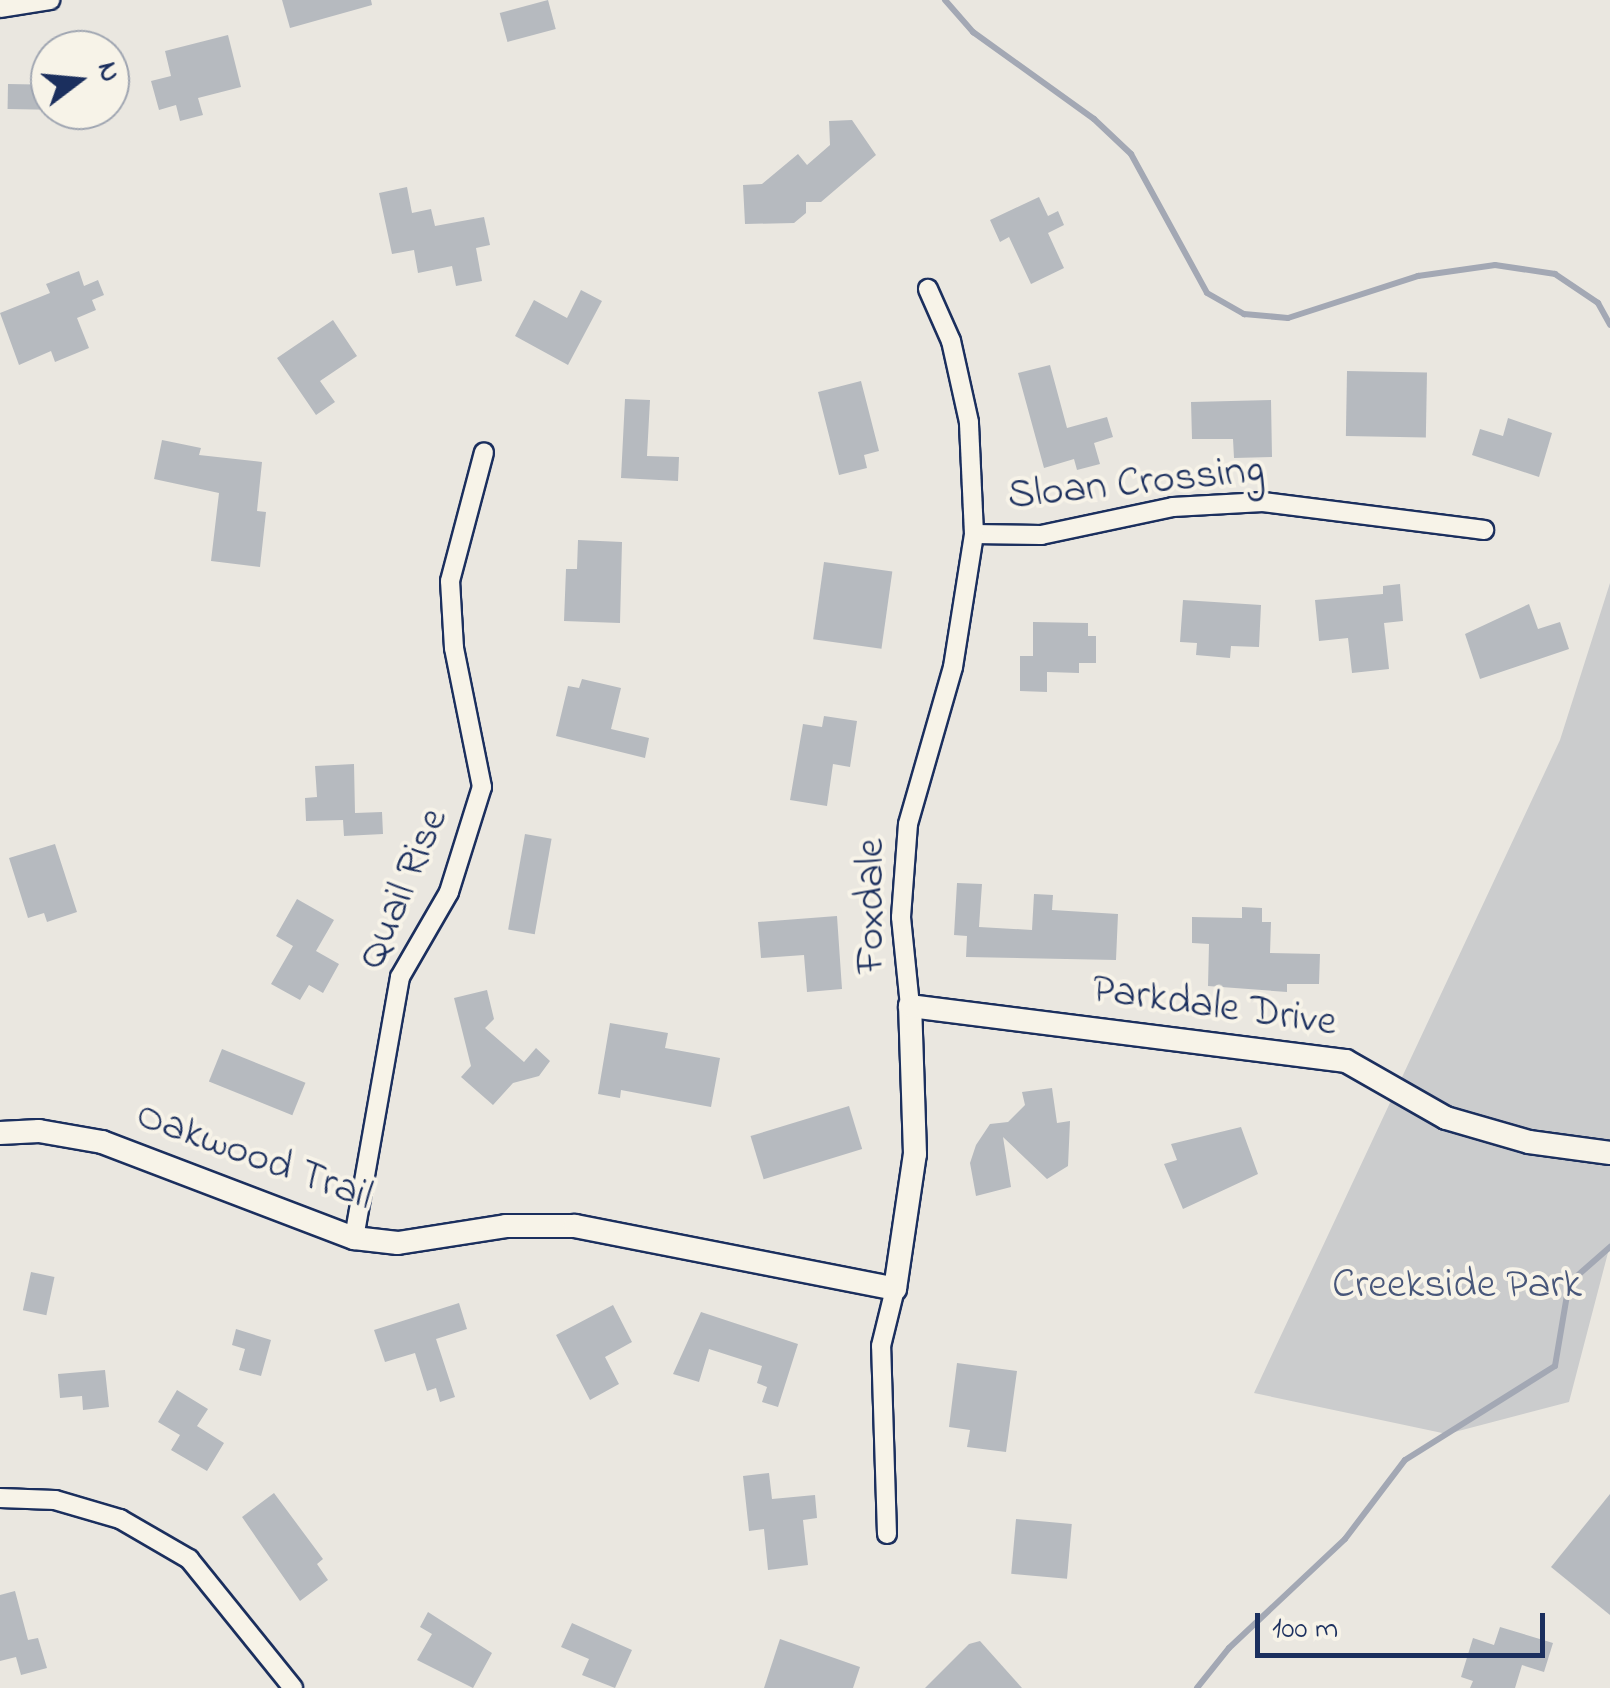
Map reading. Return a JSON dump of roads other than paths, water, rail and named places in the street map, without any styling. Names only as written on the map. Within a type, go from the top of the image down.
[{"type":"street","points":[[0,8],[50,0]]},
{"type":"street","name":"Foxdale","points":[[888,1534],[881,1346],[895,1289],[915,1154],[910,1006],[902,917],[908,824],[954,667],[974,534],[969,422],[951,341],[928,289]]},
{"type":"street","name":"Quail Rise","points":[[354,1238],[400,977],[450,892],[482,787],[454,648],[450,581],[484,452]]},
{"type":"street","name":"Sloan Crossing","points":[[974,534],[1040,535],[1173,507],[1263,502],[1484,530]]},
{"type":"street","name":"Parkdale Drive","points":[[910,1006],[1346,1061],[1446,1118],[1610,1154]]},
{"type":"street","name":"Oakwood Trail","points":[[0,1133],[39,1131],[102,1142],[354,1238],[398,1244],[506,1226],[575,1226],[895,1289]]},
{"type":"street","points":[[0,1498],[55,1500],[120,1519],[189,1560],[293,1688]]},
{"type":"waterway","points":[[945,0],[973,32],[1094,119],[1131,154],[1207,293],[1244,314],[1288,318],[1418,276],[1495,265],[1555,274],[1598,303],[1610,325]]},
{"type":"waterway","points":[[1197,1688],[1229,1648],[1345,1539],[1405,1460],[1555,1366],[1569,1283],[1610,1247]]},
{"type":"park label","name":"Creekside Park","points":[[1457,1286]]}]
